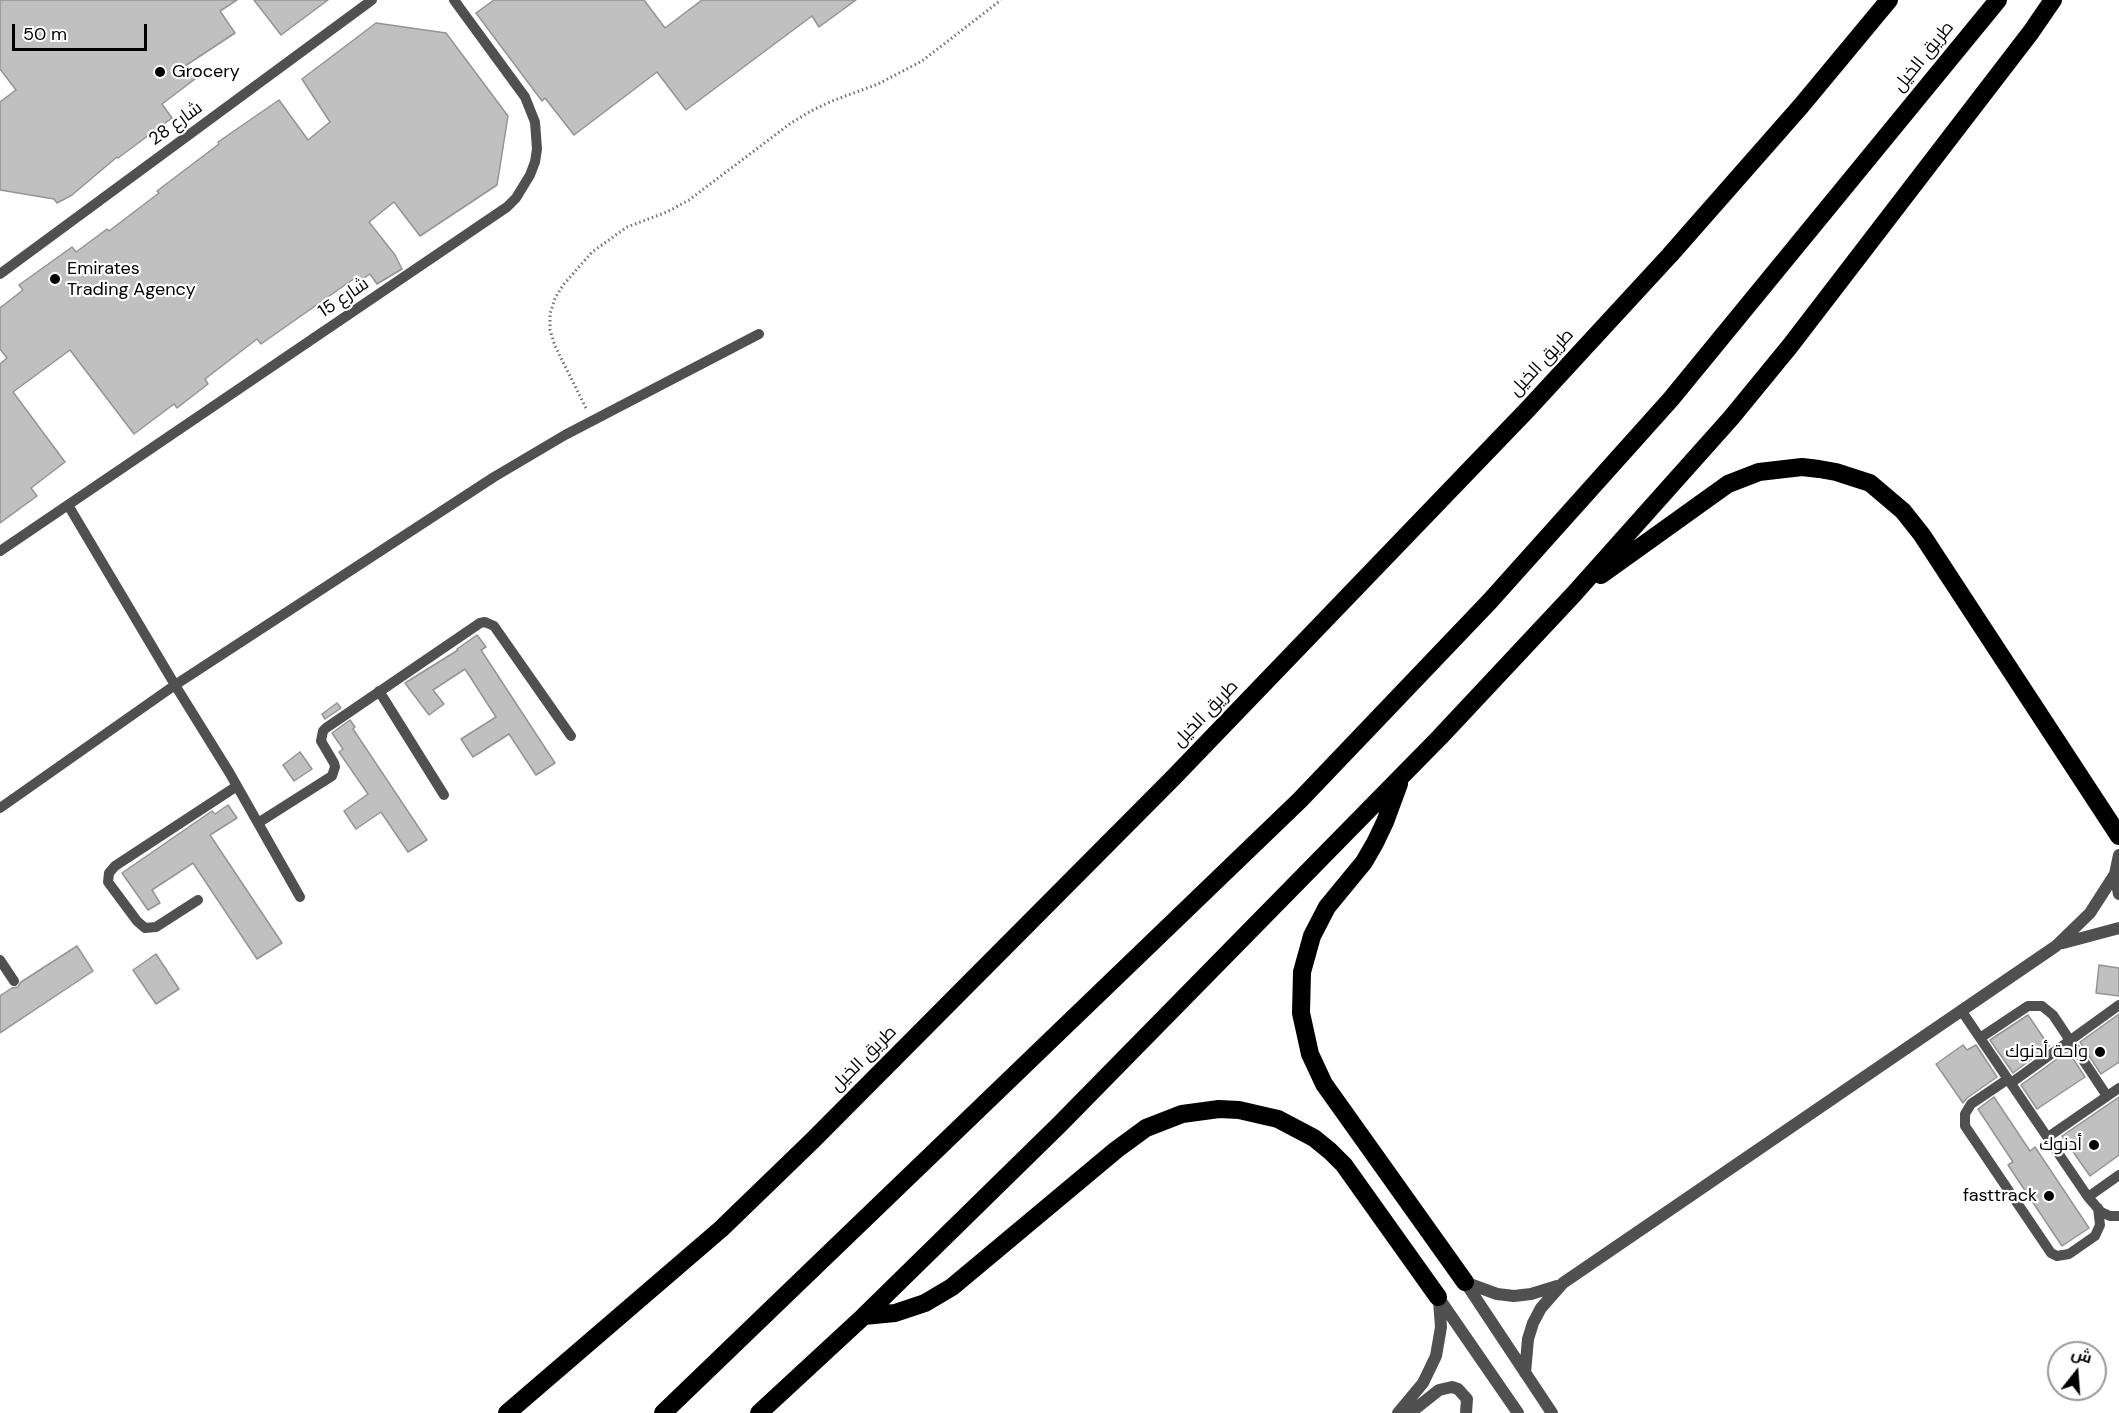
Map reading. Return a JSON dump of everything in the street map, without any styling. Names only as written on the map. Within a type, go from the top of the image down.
[{"type":"highway","name":"طريق الخيل","points":[[507,1413],[721,1229],[812,1141],[1174,777],[1528,409],[1670,255],[1889,0]]},
{"type":"highway","name":"طريق الخيل","points":[[663,1413],[1300,800],[1490,600],[1671,399],[1998,0]]},
{"type":"highway","points":[[759,1413],[864,1316],[1060,1124],[1400,778],[1573,595],[1731,418],[1782,355],[2024,42],[2053,0]]},
{"type":"highway","points":[[1573,595],[1728,484],[1759,472],[1779,468],[1819,468],[1870,483],[1903,511],[1929,544],[2119,836]]},
{"type":"highway","points":[[1400,778],[1375,843],[1364,862],[1327,907],[1312,936],[1302,972],[1301,1013],[1310,1054],[1324,1084],[1465,1282]]},
{"type":"highway","points":[[864,1316],[895,1313],[925,1303],[952,1287],[1116,1150],[1146,1128],[1182,1114],[1219,1109],[1249,1112],[1278,1119],[1305,1133],[1330,1151],[1344,1165],[1438,1297]]},
{"type":"street","points":[[1525,1372],[1527,1347],[1533,1323],[1541,1308],[1563,1283],[2056,946],[2090,913],[2115,874],[2119,855]]},
{"type":"street","points":[[2115,874],[2119,894]]},
{"type":"street","points":[[2056,946],[2119,928]]},
{"type":"street","points":[[1465,1282],[1489,1292],[1514,1296],[1531,1294],[1563,1283]]},
{"type":"street","points":[[1465,1282],[1552,1413]]},
{"type":"street","points":[[1398,1413],[1423,1383],[1436,1356],[1441,1327],[1438,1297]]},
{"type":"street","points":[[1438,1297],[1518,1413]]},
{"type":"street","points":[[1410,1413],[1439,1390],[1452,1387],[1458,1389],[1467,1399],[1466,1413]]},
{"type":"lane","name":"شارع 28","points":[[4,271],[372,0]]},
{"type":"lane","name":"شارع 15","points":[[0,550],[507,207],[520,192],[531,175],[537,149],[535,122],[531,109],[525,97],[454,0]]},
{"type":"lane","points":[[0,258],[4,271]]},
{"type":"lane","points":[[0,808],[175,685],[494,477],[593,420],[759,334]]},
{"type":"lane","points":[[68,505],[237,786],[300,897]]},
{"type":"lane","points":[[258,823],[332,776],[335,767],[321,741],[323,731],[379,691],[485,622],[498,630],[571,736]]},
{"type":"lane","points":[[379,691],[444,795]]},
{"type":"lane","points":[[198,900],[156,927],[145,928],[136,921],[111,886],[109,873],[115,866],[237,786]]},
{"type":"lane","points":[[0,960],[14,981]]},
{"type":"lane","points":[[1980,1038],[2022,1009],[2035,1005],[2048,1010],[2107,1096]]},
{"type":"lane","points":[[2098,1208],[2100,1226],[2095,1236],[2069,1254],[2057,1256],[2051,1253],[1965,1126],[1964,1120],[1967,1108],[2070,1041],[2119,1005]]},
{"type":"lane","points":[[1961,1010],[2088,1197],[2110,1216],[2119,1216]]},
{"type":"lane","points":[[2048,1137],[2119,1088]]},
{"type":"lane","points":[[2088,1197],[2119,1175]]},
{"type":"path","points":[[593,420],[555,346],[550,330],[550,314],[555,298],[577,267],[609,238],[627,227],[667,212],[688,200],[791,123],[811,111],[878,84],[922,61],[1000,0]]},
{"type":"building","points":[[0,0],[237,0],[220,11],[235,33],[185,66],[195,79],[162,104],[172,118],[117,157],[72,195],[57,203],[54,199],[0,190],[0,102],[16,90],[0,69]]},
{"type":"building","points":[[254,0],[328,0],[281,35]]},
{"type":"building","points":[[494,0],[644,0],[665,28],[702,0],[856,0],[819,27],[812,16],[686,110],[657,72],[574,135],[545,98],[542,101],[476,13]]},
{"type":"building","points":[[376,23],[446,33],[508,116],[497,185],[420,236],[394,202],[369,222],[395,255],[402,269],[377,284],[370,274],[358,282],[355,278],[261,344],[257,339],[205,379],[208,384],[177,408],[174,404],[134,434],[70,350],[13,392],[65,462],[31,488],[37,496],[0,523],[0,364],[7,358],[0,349],[0,308],[23,290],[19,285],[72,247],[76,252],[107,229],[109,231],[159,193],[157,191],[219,144],[218,142],[279,100],[308,140],[330,122],[302,79]]},
{"type":"building","points":[[477,635],[486,647],[481,650],[555,763],[536,775],[509,734],[473,757],[461,739],[496,717],[465,669],[433,690],[444,704],[429,715],[405,683],[458,650]]},
{"type":"building","points":[[337,703],[341,708],[325,719],[322,714]]},
{"type":"building","points":[[350,720],[355,727],[353,729],[427,840],[408,852],[381,812],[356,829],[344,811],[368,794],[339,752],[343,749],[332,733]]},
{"type":"building","points":[[300,752],[312,769],[294,781],[283,765]]},
{"type":"building","points":[[228,805],[237,818],[210,835],[282,943],[257,959],[193,863],[152,890],[160,903],[148,910],[122,873],[212,811],[215,814]]},
{"type":"building","points":[[77,946],[93,971],[0,1033],[0,996],[18,987],[21,982]]},
{"type":"building","points":[[156,954],[179,989],[156,1004],[133,970]]},
{"type":"building","points":[[2099,965],[2119,968],[2119,996],[2096,993]]},
{"type":"building","name":"واحة أدنوك","points":[[2119,1014],[2119,1062],[2101,1074],[2080,1042]]},
{"type":"building","points":[[2028,1015],[2049,1046],[2013,1073],[1990,1040]]},
{"type":"building","points":[[1963,1045],[1967,1050],[1976,1045],[1997,1077],[1963,1103],[1936,1064]]},
{"type":"building","points":[[2068,1051],[2085,1077],[2037,1109],[2021,1085]]},
{"type":"building","name":"fasttrack","points":[[1994,1097],[2030,1151],[2035,1147],[2089,1228],[2062,1246],[2008,1165],[2013,1162],[1978,1109]]},
{"type":"building","name":"أدنوك","points":[[2119,1097],[2119,1155],[2090,1176],[2062,1136]]},
{"type":"place","name":"Grocery","points":[[160,72]]},
{"type":"place","name":"Emirates Trading Agency","points":[[55,279]]},
{"type":"place","name":"واحة أدنوك","points":[[2100,1052]]},
{"type":"place","name":"أدنوك","points":[[2094,1145]]},
{"type":"place","name":"fasttrack","points":[[2049,1196]]}]
